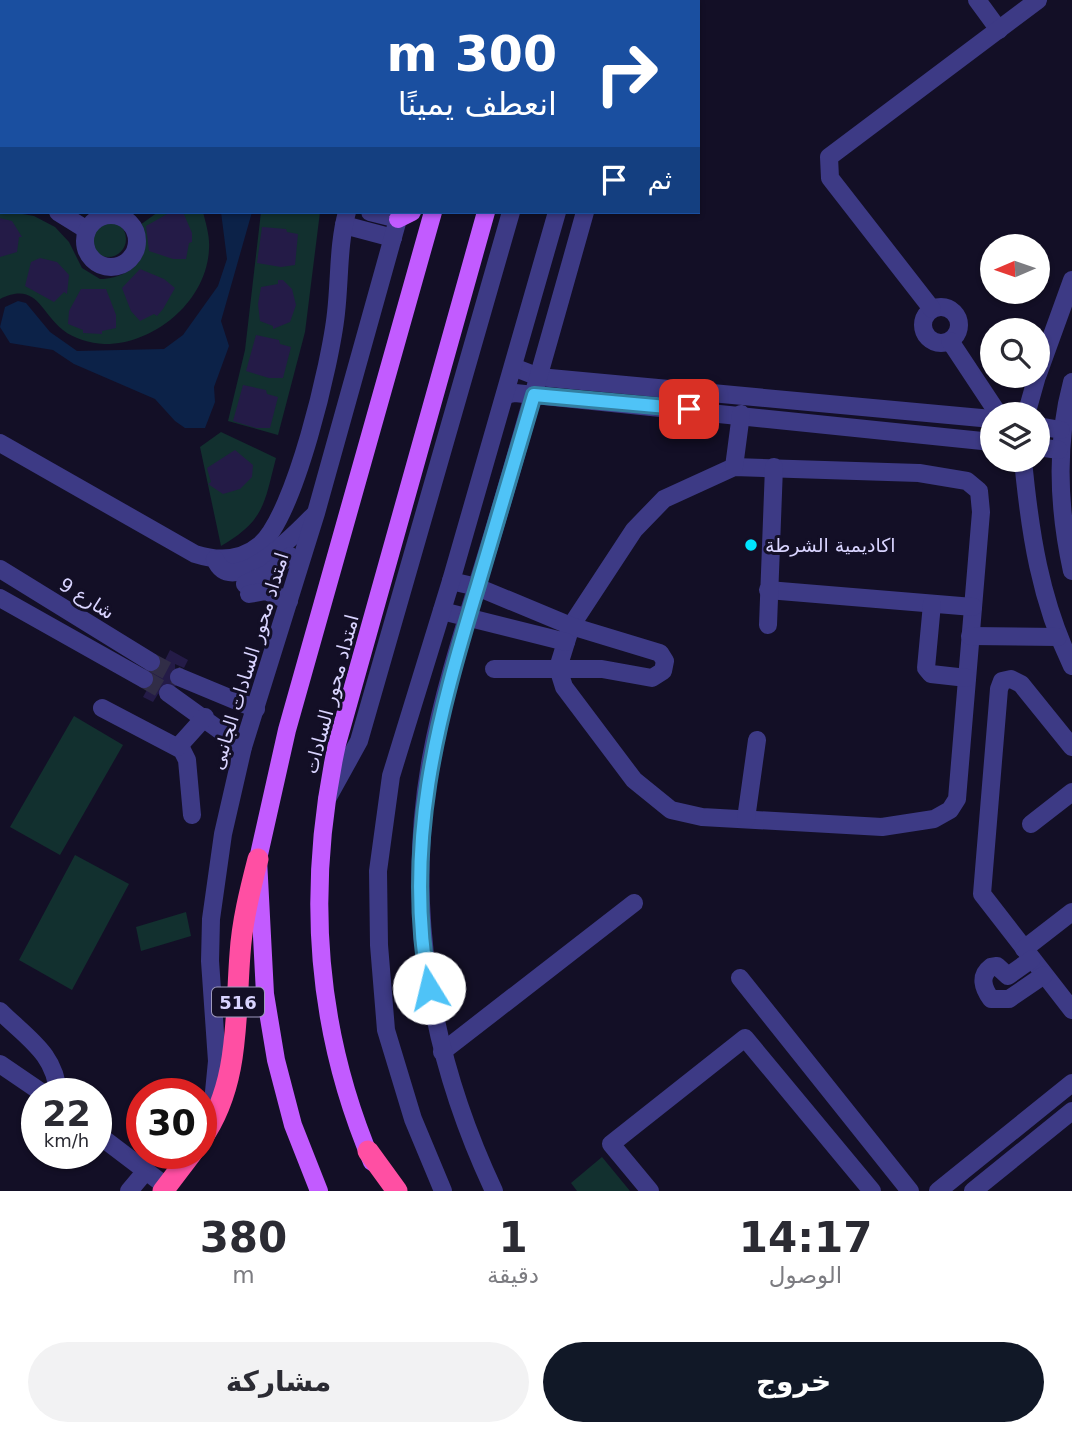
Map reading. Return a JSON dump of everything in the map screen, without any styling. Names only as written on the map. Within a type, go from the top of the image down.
[{"type":"highway","name":"516","points":[[217,1110],[232,1064],[237,1027],[240,952],[246,907],[258,859]]},
{"type":"highway","points":[[368,1151],[397,1191]]},
{"type":"highway","points":[[165,1189],[180,1169]]},
{"type":"main road","name":"امتداد محور السادات","points":[[319,1191],[293,1125],[276,1060],[265,994],[258,859],[287,730],[432,214]]},
{"type":"main road","name":"امتداد محور السادات","points":[[385,1191],[368,1151],[338,1061],[322,978],[318,872],[325,801],[337,744],[485,214]]},
{"type":"street","points":[[976,0],[999,30]]},
{"type":"street","points":[[990,402],[950,341],[942,344],[927,338],[922,322],[932,309],[830,178],[827,164],[834,152],[1038,0]]},
{"type":"street","points":[[61,214],[87,230]]},
{"type":"street","name":"امتداد محور السادات الجانبى","points":[[216,1078],[210,961],[215,876],[243,747],[316,513],[393,238],[403,214]]},
{"type":"street","points":[[325,801],[359,741],[510,214]]},
{"type":"street","points":[[443,1191],[413,1119],[386,1030],[379,945],[378,871],[391,776],[451,581],[556,214]]},
{"type":"street","points":[[494,1191],[458,1106],[442,1052],[425,966],[421,922],[421,831],[431,755],[467,618],[584,214]]},
{"type":"street","points":[[0,443],[195,554],[215,559],[240,556],[261,544],[286,503],[331,343],[346,218],[393,238]]},
{"type":"street","points":[[1050,340],[1072,280]]},
{"type":"street","points":[[513,367],[538,377],[980,418]]},
{"type":"street","points":[[1072,382],[1064,445],[1072,571]]},
{"type":"street","points":[[505,395],[534,395],[741,414],[980,441]]},
{"type":"street","points":[[734,467],[741,414]]},
{"type":"street","points":[[734,467],[919,474],[967,481],[979,491],[981,512],[957,799],[950,810],[934,819],[882,827],[702,817],[671,810],[634,779],[564,687],[558,668],[568,634],[634,530],[664,499],[734,467]]},
{"type":"street","points":[[768,625],[774,467]]},
{"type":"street","points":[[1024,472],[1031,540],[1058,638],[1072,666]]},
{"type":"street","points":[[215,559],[218,565],[226,570],[254,566],[278,551],[316,513]]},
{"type":"street","points":[[289,601],[266,591],[247,589],[307,543]]},
{"type":"street","name":"شارع 9","points":[[0,569],[151,662]]},
{"type":"street","points":[[451,581],[477,587],[568,634]]},
{"type":"street","points":[[768,590],[973,607]]},
{"type":"street","points":[[0,598],[144,679]]},
{"type":"street","points":[[932,604],[926,668],[932,674],[967,678]]},
{"type":"street","points":[[442,611],[467,618],[568,634],[660,653],[664,661],[663,671],[652,678],[603,669],[494,669]]},
{"type":"street","points":[[971,636],[1058,638]]},
{"type":"street","points":[[179,677],[256,709]]},
{"type":"street","points":[[1071,1005],[984,898],[981,885],[999,689],[1002,681],[1011,679],[1021,684],[1072,747]]},
{"type":"street","points":[[168,693],[205,717],[243,747]]},
{"type":"street","points":[[102,708],[178,747],[187,760],[192,815]]},
{"type":"street","points":[[178,747],[205,717]]},
{"type":"street","points":[[746,819],[757,740]]},
{"type":"street","points":[[1031,824],[1072,792]]},
{"type":"street","points":[[442,1052],[634,903]]},
{"type":"street","points":[[1044,975],[1009,999],[991,999],[984,990],[985,975],[991,967],[998,966],[1008,976],[1072,912]]},
{"type":"street","points":[[740,978],[910,1191]]},
{"type":"street","points":[[0,1011],[51,1062],[58,1078]]},
{"type":"street","points":[[650,1191],[611,1144],[745,1038],[872,1191]]},
{"type":"street","points":[[0,1064],[21,1078]]},
{"type":"street","points":[[938,1191],[1072,1083]]},
{"type":"street","points":[[973,1191],[1072,1111]]},
{"type":"street","points":[[112,1146],[165,1189]]},
{"type":"street","points":[[129,1191],[145,1172]]},
{"type":"green space","points":[[0,214],[34,216],[55,227],[69,242],[82,268],[100,279],[121,275],[137,264],[145,247],[140,225],[155,214],[204,214],[209,244],[206,268],[199,286],[174,316],[141,337],[123,342],[93,343],[63,330],[30,296],[12,294],[0,299]]},
{"type":"green space","points":[[261,214],[320,214],[305,332],[278,435],[228,421],[245,350]]},
{"type":"green space","points":[[108,221],[121,226],[126,239],[121,252],[108,257],[95,252],[90,239],[95,226]]},
{"type":"green space","points":[[221,432],[276,458],[269,488],[255,519],[236,537],[221,546],[200,447]]},
{"type":"green space","points":[[74,716],[123,745],[60,855],[10,827]]},
{"type":"green space","points":[[75,855],[129,884],[72,990],[19,960]]},
{"type":"green space","points":[[186,912],[191,936],[141,951],[136,927]]},
{"type":"green space","points":[[602,1157],[630,1191],[577,1191],[571,1183]]},
{"type":"water","points":[[221,214],[251,214],[221,321],[229,346],[214,387],[215,402],[205,428],[185,428],[155,399],[74,364],[53,350],[10,343],[0,327],[5,307],[18,301],[26,303],[50,332],[77,351],[164,349],[183,335],[218,286],[227,259]]},
{"type":"building","points":[[167,214],[184,214],[192,233],[186,259],[173,259],[149,251],[146,226]]},
{"type":"building","points":[[0,218],[12,221],[22,237],[19,237],[17,252],[0,257]]},
{"type":"building","points":[[262,227],[286,229],[287,232],[298,234],[295,265],[281,267],[257,263]]},
{"type":"building","points":[[40,258],[57,262],[69,275],[67,294],[64,292],[54,302],[25,286],[31,262]]},
{"type":"building","points":[[140,269],[164,279],[175,288],[157,316],[154,314],[140,321],[131,311],[122,288]]},
{"type":"building","points":[[278,280],[283,280],[292,289],[296,305],[290,322],[273,329],[273,326],[260,321],[258,304],[261,287],[278,284]]},
{"type":"building","points":[[81,289],[106,289],[116,315],[116,328],[102,331],[102,334],[83,333],[83,330],[68,324],[69,311]]},
{"type":"building","points":[[256,335],[279,340],[280,344],[291,347],[283,378],[269,378],[246,371]]},
{"type":"building","points":[[243,385],[266,390],[267,394],[278,397],[270,428],[256,428],[233,421]]},
{"type":"building","points":[[235,450],[253,465],[252,477],[240,489],[223,494],[208,484],[211,482],[207,468]]},
{"type":"building","points":[[170,650],[188,660],[184,668],[175,664],[176,686],[158,694],[153,702],[143,697],[148,688],[145,669],[156,660],[165,660]]},
{"type":"tunnel","points":[[151,662],[179,677]]},
{"type":"tunnel","points":[[144,679],[168,693]]},
{"type":"place","name":"اكاديمية الشرطة","points":[[751,545]]},
{"type":"route","points":[[429,988],[419,878],[421,831],[431,755],[467,618],[534,395],[689,409]]}]
